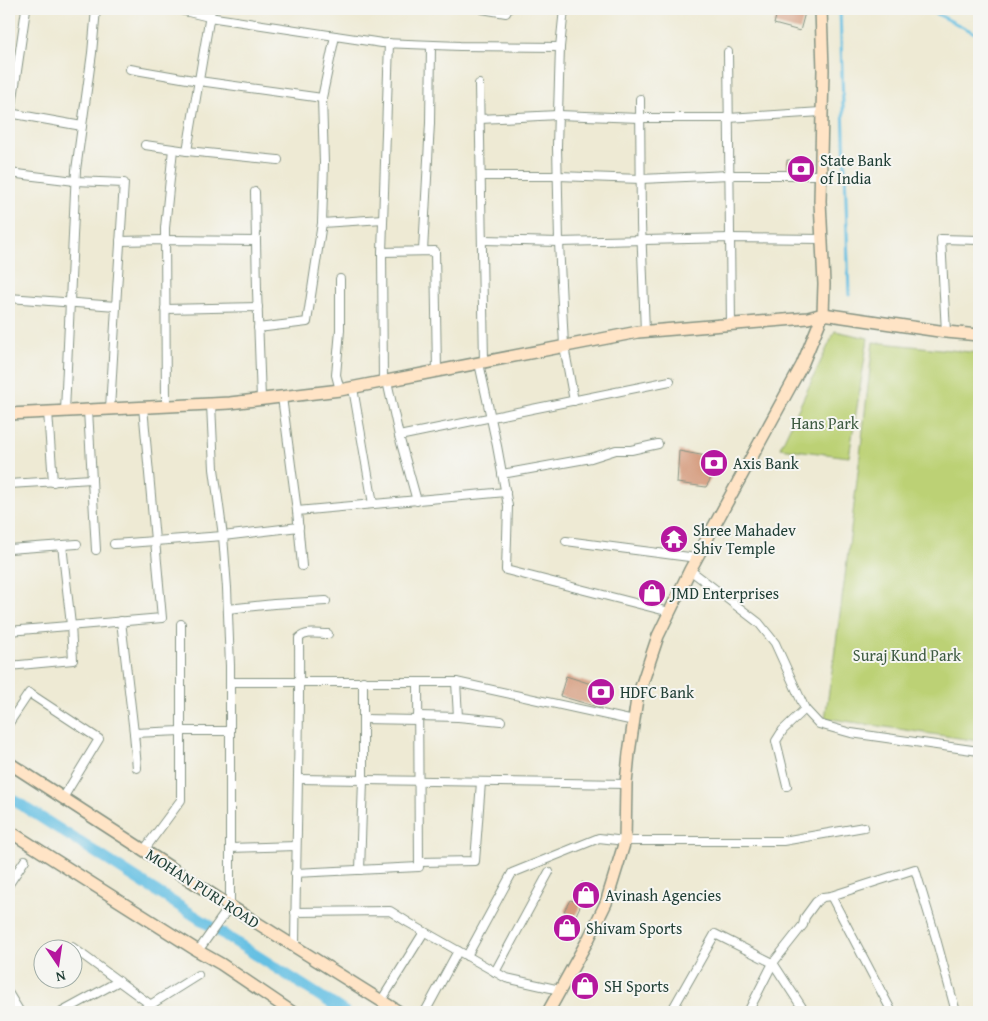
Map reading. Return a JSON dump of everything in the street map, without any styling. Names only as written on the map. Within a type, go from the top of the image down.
[{"type":"street","points":[[9,126],[26,9]]},
{"type":"street","points":[[65,411],[75,181],[96,9]]},
{"type":"street","points":[[176,9],[210,13],[335,36],[389,43],[560,47]]},
{"type":"street","points":[[482,9],[506,13],[508,9]]},
{"type":"street","points":[[564,9],[560,47],[558,176],[564,346],[574,401]]},
{"type":"street","points":[[548,1012],[589,938],[606,902],[625,841],[626,784],[637,699],[658,636],[690,570],[802,365],[823,314],[821,112],[823,70],[821,9]]},
{"type":"street","points":[[187,151],[210,13]]},
{"type":"street","points":[[258,328],[307,322],[322,223],[324,163],[322,98],[335,36]]},
{"type":"street","points":[[389,43],[382,252],[385,382],[417,500]]},
{"type":"street","points":[[423,251],[430,123],[431,45]]},
{"type":"street","points":[[728,52],[731,324]]},
{"type":"street","points":[[130,69],[199,81],[322,98]]},
{"type":"street","points":[[479,84],[483,240],[482,363],[508,506],[506,570],[670,612]]},
{"type":"street","points":[[640,99],[645,332]]},
{"type":"street","points":[[480,119],[558,114],[640,118],[728,118],[821,112]]},
{"type":"street","points":[[10,114],[82,126]]},
{"type":"street","points":[[145,146],[278,160]]},
{"type":"street","points":[[166,406],[164,228],[173,149]]},
{"type":"street","points":[[9,173],[75,181],[124,183],[110,409]]},
{"type":"street","points":[[482,176],[641,179],[729,175],[821,175]]},
{"type":"street","points":[[255,192],[261,399]]},
{"type":"street","points":[[322,223],[383,219]]},
{"type":"street","points":[[483,240],[560,242],[730,238],[822,239]]},
{"type":"street","points":[[946,332],[941,239],[979,240]]},
{"type":"street","points":[[120,241],[256,241]]},
{"type":"street","points":[[382,252],[435,251],[437,371]]},
{"type":"street","points":[[340,279],[340,330],[336,375],[340,390]]},
{"type":"street","points":[[9,298],[116,306]]},
{"type":"street","points":[[165,308],[258,307]]},
{"type":"street","points":[[9,414],[211,404],[340,390],[645,332],[808,318],[823,314],[946,332],[979,334]]},
{"type":"street","points":[[399,436],[670,381]]},
{"type":"street","points":[[352,388],[372,504]]},
{"type":"street","points":[[282,397],[299,527],[302,566]]},
{"type":"street","points":[[198,951],[230,906],[230,682],[228,609],[223,536],[214,469],[211,404]]},
{"type":"street","points":[[9,631],[162,618],[143,407]]},
{"type":"street","points":[[88,410],[96,550]]},
{"type":"street","points":[[48,412],[53,482]]},
{"type":"street","points":[[502,474],[591,458],[616,450],[631,450],[658,444]]},
{"type":"street","points":[[9,484],[92,479]]},
{"type":"street","points":[[297,511],[506,492]]},
{"type":"street","points":[[114,544],[223,536],[299,527]]},
{"type":"street","points":[[566,541],[697,558]]},
{"type":"street","points":[[9,548],[77,544]]},
{"type":"street","points":[[9,666],[73,660],[62,545]]},
{"type":"street","points":[[690,570],[759,623],[776,643],[805,709],[819,724],[851,733],[979,751]]},
{"type":"street","points":[[228,609],[326,601]]},
{"type":"street","points":[[121,621],[137,768]]},
{"type":"street","points":[[144,850],[181,800],[182,624]]},
{"type":"street","points":[[295,947],[300,681],[299,638],[302,634],[328,634]]},
{"type":"street","points":[[230,682],[456,682],[634,721]]},
{"type":"street","points":[[360,870],[363,780],[363,682]]},
{"type":"street","points":[[295,874],[419,867],[418,682]]},
{"type":"street","points":[[456,682],[458,717]]},
{"type":"street","points":[[9,723],[29,692],[99,739],[63,798]]},
{"type":"street","points":[[787,786],[776,741],[783,730],[805,709]]},
{"type":"street","points":[[363,719],[458,717],[501,721]]},
{"type":"street","points":[[134,732],[181,730],[230,732]]},
{"type":"street","name":"MOHAN PURI ROAD","points":[[9,763],[230,906],[399,1012]]},
{"type":"street","points":[[298,779],[626,784]]},
{"type":"street","points":[[419,862],[476,861],[481,782]]},
{"type":"street","points":[[467,956],[512,873],[600,838],[625,841],[783,841],[864,826]]},
{"type":"street","points":[[9,831],[221,964],[292,1012]]},
{"type":"street","points":[[230,848],[296,846]]},
{"type":"street","points":[[9,884],[26,860]]},
{"type":"street","points":[[748,1012],[773,963],[802,925],[805,917],[816,902],[823,897],[915,868],[956,1012]]},
{"type":"street","points":[[495,972],[549,872]]},
{"type":"street","points":[[831,896],[892,1012]]},
{"type":"street","points":[[295,912],[390,911],[506,978],[560,990]]},
{"type":"street","points":[[381,1001],[424,932]]},
{"type":"street","points":[[671,1012],[715,934],[773,963],[805,1012]]},
{"type":"street","points":[[426,1012],[458,951]]},
{"type":"street","points":[[82,954],[151,1005]]},
{"type":"street","points":[[139,1012],[198,975]]},
{"type":"street","points":[[62,1012],[119,981]]},
{"type":"street","points":[[9,994],[20,1012]]},
{"type":"green space","name":"Hans Park","points":[[835,331],[868,338],[849,457],[780,448]]},
{"type":"green space","name":"Suraj Kund Park","points":[[873,342],[979,353],[979,741],[825,718],[851,530]]},
{"type":"building","points":[[778,9],[806,9],[800,31],[774,24]]},
{"type":"building","points":[[787,160],[804,160],[805,169],[787,169]]},
{"type":"building","points":[[679,451],[722,459],[706,487],[677,483]]},
{"type":"building","points":[[566,676],[607,689],[601,708],[560,696]]},
{"type":"building","points":[[582,882],[592,887],[586,899],[584,898],[575,917],[564,911],[570,900],[573,901]]},
{"type":"waterway","points":[[840,9],[849,295]]},
{"type":"waterway","points":[[927,9],[979,35]]},
{"type":"waterway","points":[[9,797],[345,1012]]},
{"type":"place","name":"State Bank of India","points":[[801,169]]},
{"type":"place","name":"Axis Bank","points":[[714,463]]},
{"type":"place","name":"Shree Mahadev Shiv Temple","points":[[674,539]]},
{"type":"place","name":"JMD Enterprises","points":[[652,593]]},
{"type":"place","name":"HDFC Bank","points":[[601,692]]},
{"type":"place","name":"Avinash Agencies","points":[[586,895]]},
{"type":"place","name":"Shivam Sports","points":[[567,928]]},
{"type":"place","name":"SH Sports","points":[[585,986]]}]
